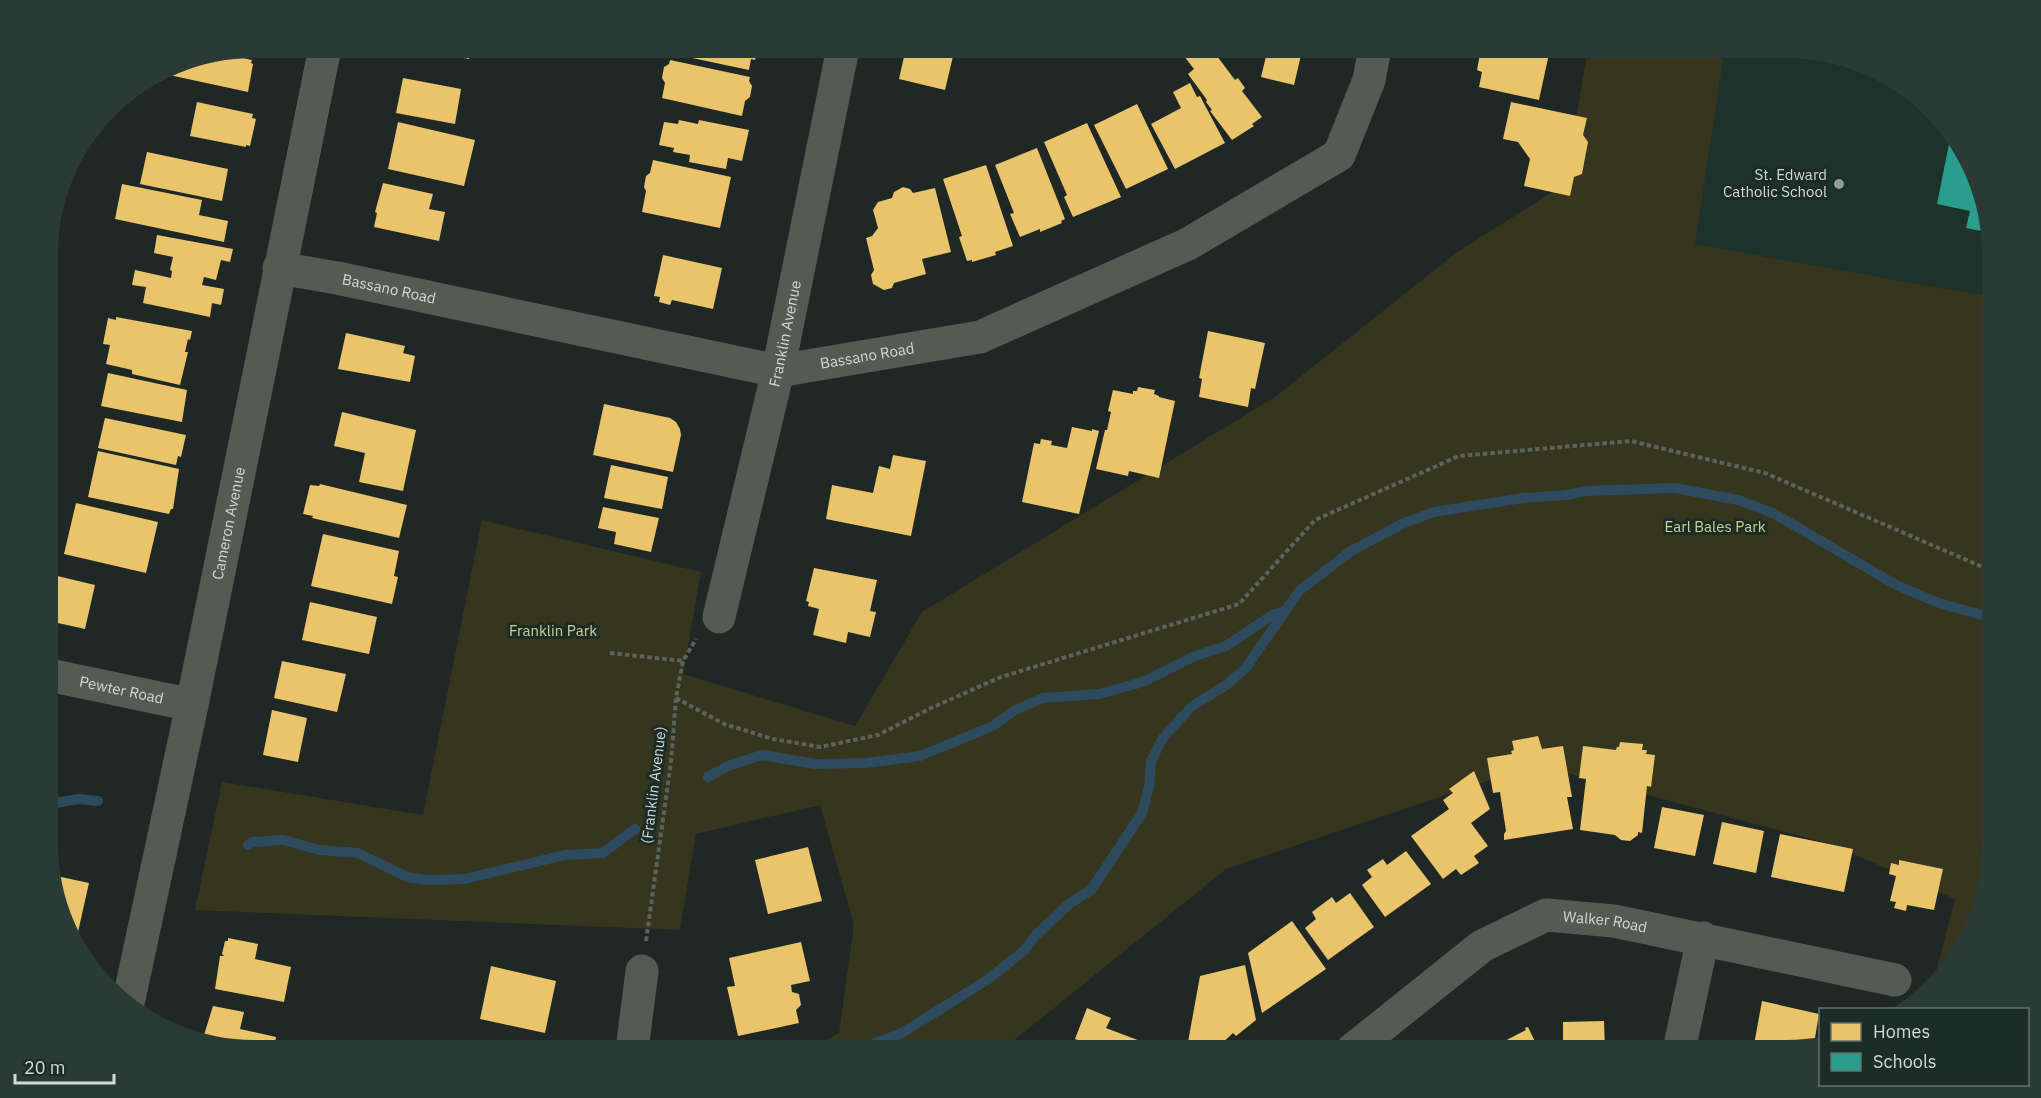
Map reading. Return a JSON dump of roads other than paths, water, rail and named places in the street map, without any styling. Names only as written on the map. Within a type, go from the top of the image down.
[{"type":"street","name":"Bassano Road","points":[[279,268],[327,276],[778,371],[980,337],[1188,244],[1339,155],[1369,80],[1373,58]]},
{"type":"street","name":"Cameron Avenue","points":[[130,995],[192,705],[323,59]]},
{"type":"street","name":"Franklin Avenue","points":[[719,617],[778,371],[841,59]]},
{"type":"street","name":"Pewter Road","points":[[58,677],[192,705]]},
{"type":"street","name":"Walker Road","points":[[1365,1039],[1482,946],[1546,915],[1614,921],[1895,980]]},
{"type":"street","points":[[1681,1039],[1703,938]]},
{"type":"street","points":[[633,1040],[642,971]]},
{"type":"waterway","points":[[885,1040],[902,1033],[987,980],[1025,950],[1034,937],[1069,904],[1091,890],[1142,813],[1149,787],[1151,761],[1163,738],[1192,706],[1225,686],[1245,669],[1299,591],[1351,551],[1404,523],[1434,512],[1523,498],[1587,491],[1675,488],[1738,500],[1775,514],[1896,585],[1936,602],[1982,615]]},
{"type":"waterway","points":[[708,777],[728,766],[762,755],[815,764],[866,763],[920,756],[993,726],[1015,710],[1043,698],[1099,694],[1143,682],[1195,656],[1226,646],[1274,614],[1285,611]]},
{"type":"waterway","points":[[58,803],[78,799],[98,801]]},
{"type":"waterway","points":[[248,845],[252,842],[283,840],[320,850],[358,853],[407,877],[428,880],[465,879],[565,855],[603,853],[635,829]]},
{"type":"place","name":"St. Edward Catholic School","points":[[1839,184]]},
{"type":"park label","name":"Earl Bales Park","points":[[1715,527]]},
{"type":"park label","name":"Franklin Park","points":[[553,631]]}]
